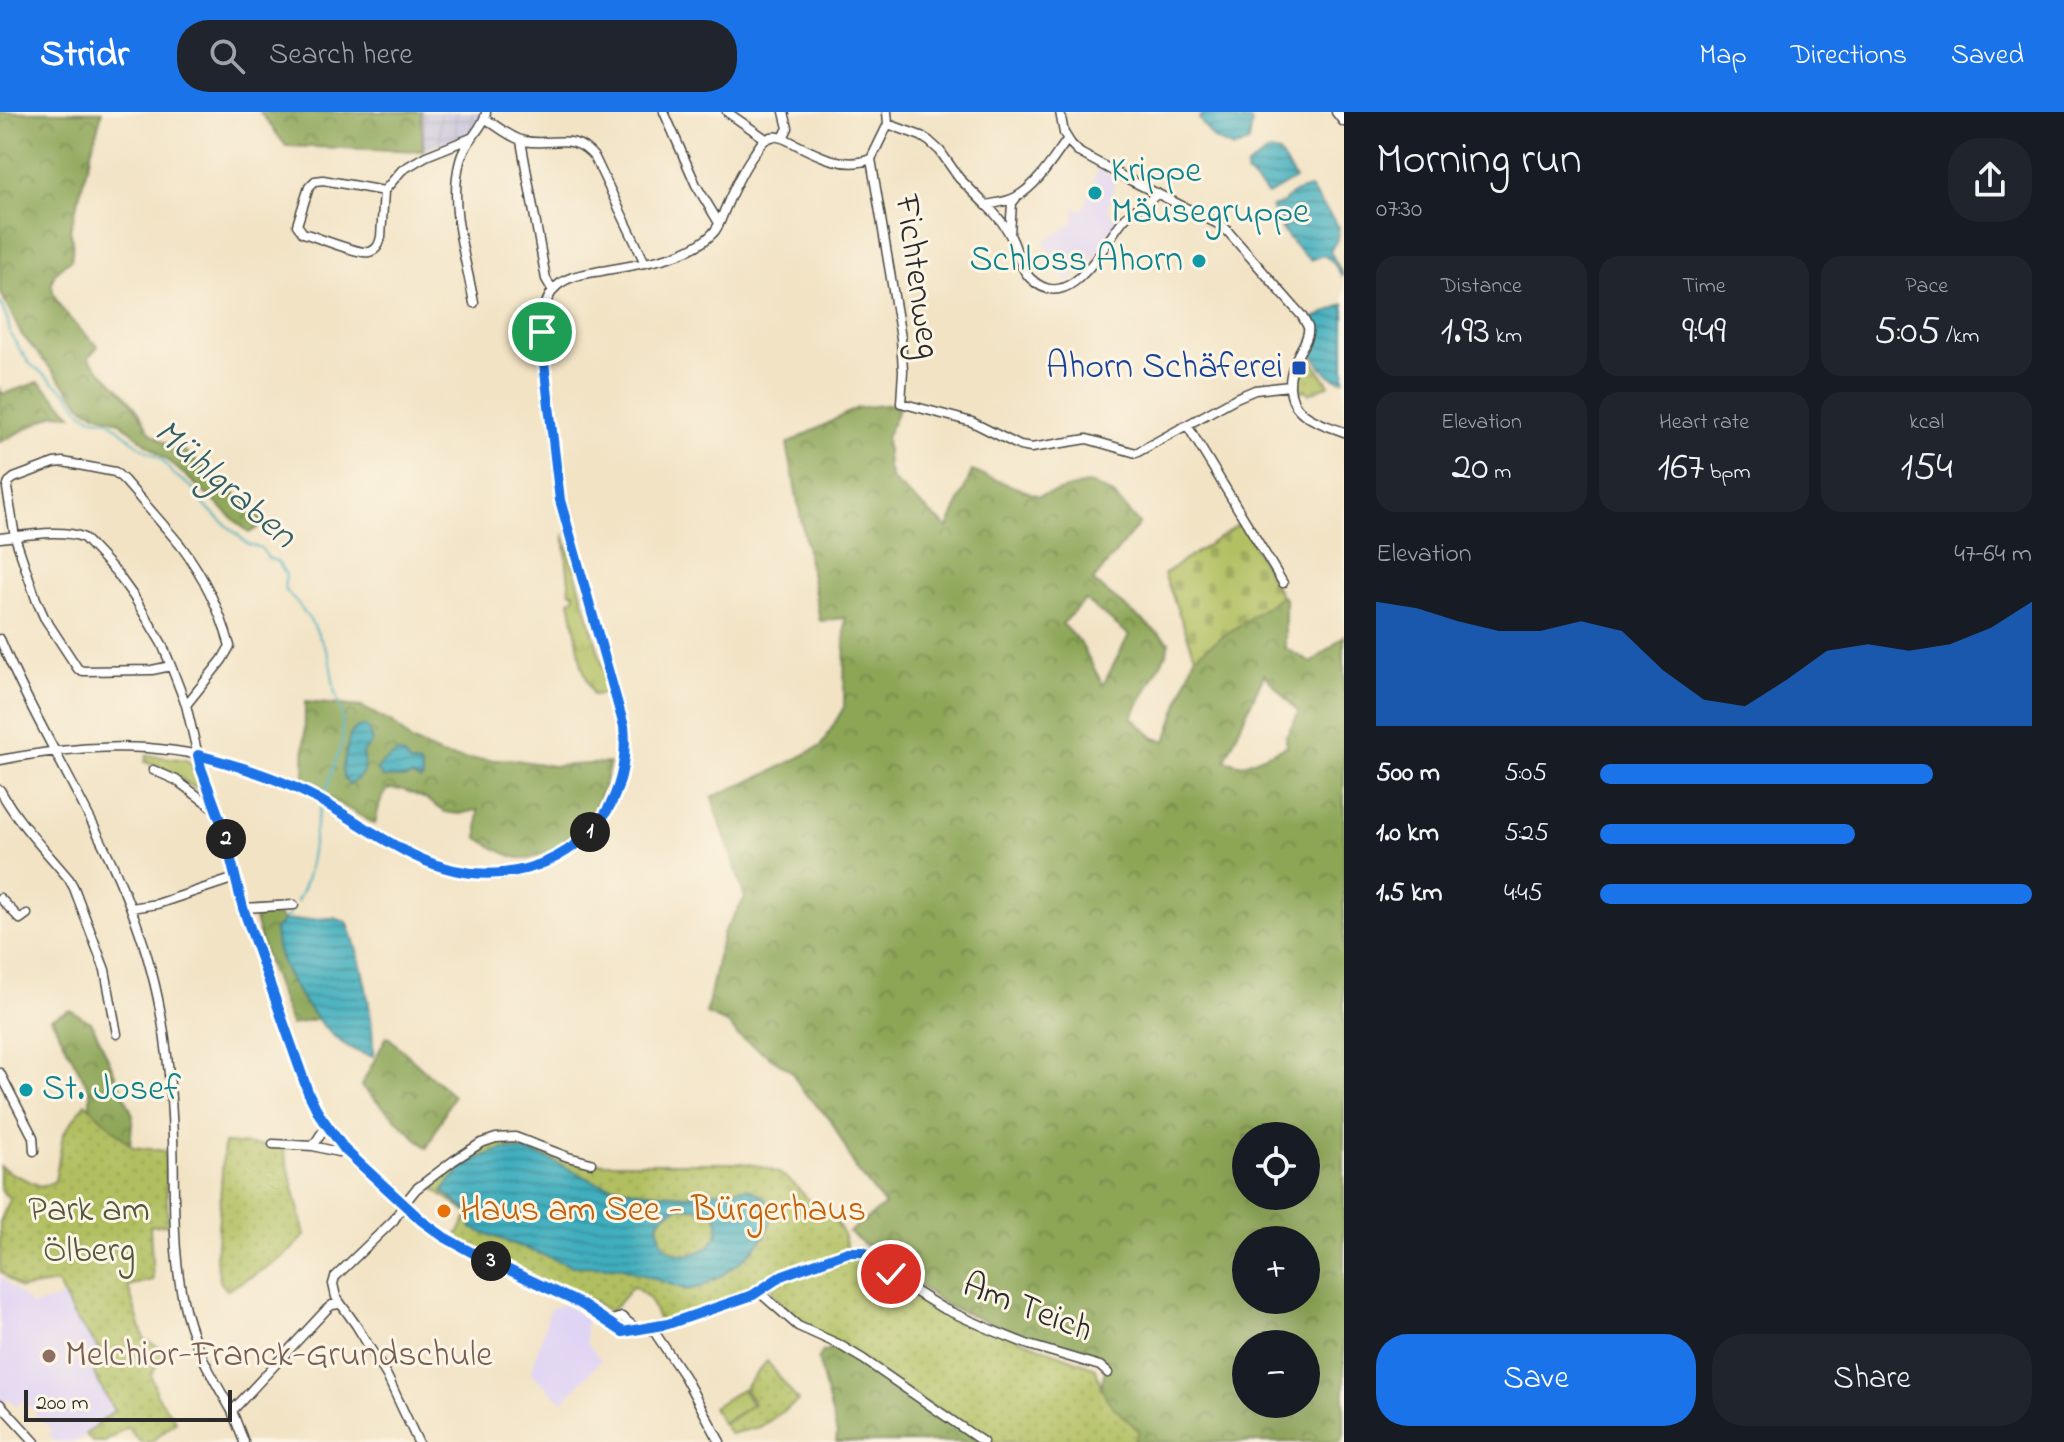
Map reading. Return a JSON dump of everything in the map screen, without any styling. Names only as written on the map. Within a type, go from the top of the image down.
[{"type":"main road","points":[[1337,112],[1344,121]]},
{"type":"street","points":[[664,112],[696,185],[719,223]]},
{"type":"street","points":[[727,112],[766,139]]},
{"type":"street","points":[[783,138],[788,128],[784,112]]},
{"type":"street","points":[[0,760],[53,750],[122,748],[198,755],[287,784],[419,858],[470,874],[518,872],[552,860],[577,844],[606,813],[618,787],[625,757],[625,740],[619,704],[560,500],[543,343],[543,317],[547,302],[565,280],[645,263],[691,248],[713,234],[737,180],[766,139],[774,136],[783,138],[835,162],[852,164],[871,159],[888,124],[887,112]]},
{"type":"street","points":[[1060,112],[1067,140],[1080,153],[1224,227],[1302,316],[1308,330],[1293,366],[1289,386],[1300,412],[1344,432]]},
{"type":"street","points":[[474,303],[456,209],[455,183],[460,160],[486,115],[521,141],[567,141],[583,146],[592,154],[645,263]]},
{"type":"street","points":[[888,124],[921,136],[940,151],[959,178],[1010,235],[1029,277],[1042,286],[1061,288],[1080,277],[1127,215],[1154,199],[1157,193]]},
{"type":"street","points":[[384,191],[315,181],[309,187],[297,225],[303,233],[370,252],[379,245],[381,237],[384,191],[402,170],[471,138]]},
{"type":"street","points":[[1010,235],[1012,203],[1037,179],[1067,140]]},
{"type":"street","points":[[521,141],[546,279],[553,291]]},
{"type":"street","name":"Fichtenweg","points":[[871,159],[901,338],[901,403],[972,422],[1020,446],[1031,448],[1087,439],[1136,453],[1187,425]]},
{"type":"street","points":[[986,205],[1016,198]]},
{"type":"street","points":[[1283,583],[1187,425],[1255,390],[1289,386]]},
{"type":"street","points":[[171,666],[152,670],[78,669],[44,617],[36,599],[15,537],[7,488],[9,482],[63,462],[115,472],[181,546],[212,599],[230,646],[186,705]]},
{"type":"street","points":[[0,538],[77,535],[91,543],[134,597],[162,644],[186,705],[243,908],[308,1092],[345,1150],[422,1221],[453,1242],[581,1304],[623,1332],[690,1317],[759,1292],[792,1322],[863,1359],[983,1442]]},
{"type":"street","points":[[0,639],[16,678],[114,867],[131,908],[156,989],[168,1062],[175,1225],[183,1299],[195,1340],[232,1411],[244,1442]]},
{"type":"street","points":[[153,770],[176,780],[216,809]]},
{"type":"street","points":[[0,790],[26,830],[74,888],[105,970],[117,1034]]},
{"type":"street","points":[[131,908],[157,904],[235,878]]},
{"type":"street","points":[[0,898],[20,919],[27,914]]},
{"type":"street","points":[[243,908],[294,905]]},
{"type":"street","points":[[0,1073],[33,1137],[34,1151]]},
{"type":"street","points":[[313,1146],[327,1125]]},
{"type":"street","points":[[418,1442],[387,1376],[340,1304],[334,1290],[335,1277],[394,1220],[411,1193],[481,1143],[515,1137],[560,1155],[591,1163]]},
{"type":"street","points":[[273,1144],[313,1146],[338,1152],[345,1150]]},
{"type":"street","name":"Am Teich","points":[[759,1292],[783,1275],[848,1252],[863,1252],[903,1284],[942,1308],[1029,1345],[1100,1366],[1108,1373]]},
{"type":"street","points":[[232,1411],[327,1309],[340,1304]]},
{"type":"street","points":[[651,1327],[684,1376],[720,1442]]},
{"type":"street","points":[[0,1404],[35,1442]]},
{"type":"shaded area","points":[[421,112],[484,112],[483,118],[465,136],[423,150]]},
{"type":"shaded area","points":[[1098,168],[1116,179],[1107,208],[1117,222],[1094,258],[1067,283],[1044,242],[1074,223],[1074,206],[1083,210]]},
{"type":"shaded area","name":"Melchior-Franck-Grundschule","points":[[0,1276],[32,1306],[63,1297],[97,1347],[94,1368],[114,1411],[76,1442],[55,1442],[49,1434],[52,1431],[24,1400],[16,1406],[10,1399],[5,1402],[0,1397]]},
{"type":"shaded area","points":[[563,1304],[586,1318],[586,1342],[601,1360],[563,1402],[531,1373],[550,1309]]},
{"type":"green space","points":[[0,112],[102,112],[70,230],[73,245],[71,260],[53,278],[55,296],[67,315],[98,346],[88,358],[124,393],[150,432],[165,443],[175,443],[263,517],[259,527],[249,533],[120,422],[85,409],[21,334],[0,291]]},
{"type":"green space","points":[[260,112],[421,112],[423,151],[286,146]]},
{"type":"green space","points":[[1306,350],[1329,385],[1309,394],[1306,389],[1296,395],[1293,384]]},
{"type":"green space","points":[[39,382],[73,415],[55,414],[0,442],[0,389],[3,394]]},
{"type":"green space","points":[[901,403],[886,438],[892,480],[948,528],[972,471],[1039,496],[1090,483],[1114,495],[1139,524],[1093,581],[1169,642],[1166,654],[1132,717],[1154,738],[1166,741],[1195,656],[1281,596],[1285,598],[1285,648],[1312,663],[1344,636],[1344,1434],[1341,1442],[1134,1442],[1138,1431],[1111,1407],[1100,1390],[1107,1362],[947,1306],[849,1232],[885,1205],[856,1169],[831,1120],[804,1093],[791,1071],[737,1035],[729,1024],[706,1014],[723,933],[745,898],[712,797],[821,746],[844,707],[845,618],[820,621],[787,444],[857,408]],"holes":[[[1085,600],[1129,635],[1103,685],[1080,642],[1062,624]],[[1264,674],[1299,713],[1286,736],[1287,746],[1242,765],[1225,760]]]},
{"type":"green space","points":[[1241,523],[1281,596],[1195,656],[1164,574]]},
{"type":"green space","points":[[564,534],[608,684],[608,692],[603,694],[593,695],[582,666],[570,600],[575,597],[574,592],[570,592]]},
{"type":"green space","points":[[305,702],[362,707],[394,724],[411,741],[441,755],[464,759],[510,759],[553,766],[610,763],[601,793],[580,829],[556,847],[530,858],[518,858],[478,838],[478,810],[459,814],[445,812],[426,799],[404,790],[389,789],[381,801],[375,824],[304,784]]},
{"type":"green space","points":[[147,755],[191,763],[204,795],[174,773],[145,762]]},
{"type":"green space","points":[[271,910],[284,921],[275,930],[287,975],[318,1018],[291,1025],[255,919]]},
{"type":"green space","points":[[70,1010],[91,1022],[99,1038],[133,1115],[130,1144],[90,1118],[90,1091],[51,1018]]},
{"type":"green space","points":[[387,1036],[453,1096],[427,1148],[361,1086]]},
{"type":"green space","name":"Park am Ölberg","points":[[85,1103],[133,1147],[165,1151],[168,1224],[150,1226],[153,1280],[128,1286],[144,1339],[157,1346],[164,1355],[151,1374],[157,1395],[176,1421],[151,1442],[140,1442],[127,1427],[105,1442],[92,1442],[86,1434],[114,1411],[94,1374],[97,1347],[73,1315],[57,1283],[20,1289],[0,1271],[0,1222],[10,1199],[0,1189],[0,1166],[42,1187],[55,1181],[63,1135]]},
{"type":"green space","points":[[519,1140],[584,1166],[591,1163],[742,1163],[767,1168],[789,1180],[834,1220],[848,1252],[783,1275],[759,1292],[668,1324],[658,1319],[649,1298],[633,1286],[611,1312],[589,1299],[580,1304],[453,1242],[469,1214],[427,1184],[479,1147],[492,1142]]},
{"type":"green space","points":[[224,1143],[283,1147],[305,1235],[279,1259],[227,1290],[220,1281],[216,1259]]},
{"type":"green space","points":[[845,1255],[863,1255],[942,1310],[1096,1368],[1107,1398],[1139,1431],[1134,1442],[987,1442],[800,1325],[771,1292],[775,1284]]},
{"type":"green space","points":[[835,1347],[860,1359],[983,1442],[836,1442],[837,1434],[818,1359],[822,1352]]},
{"type":"green space","points":[[767,1361],[798,1401],[760,1427],[730,1434],[723,1424],[754,1404],[744,1388]]},
{"type":"green space","points":[[742,1389],[752,1405],[722,1423],[713,1407]]},
{"type":"water","points":[[1204,112],[1215,112],[1239,121],[1250,120],[1249,142],[1233,148],[1214,139],[1199,119]]},
{"type":"water","points":[[1270,151],[1279,153],[1295,179],[1268,195],[1246,173],[1247,166]]},
{"type":"water","points":[[1310,188],[1339,227],[1337,240],[1330,251],[1342,276],[1332,261],[1323,255],[1310,260],[1282,229],[1271,207]]},
{"type":"water","points":[[1344,304],[1344,380],[1327,373],[1308,348],[1314,330],[1312,319]]},
{"type":"water","points":[[363,726],[368,729],[372,741],[363,753],[361,776],[349,784],[342,770],[350,735]]},
{"type":"water","points":[[397,753],[404,755],[409,763],[420,765],[423,778],[383,777],[377,770]]},
{"type":"water","points":[[333,918],[347,922],[358,952],[369,1006],[373,1056],[343,1043],[316,1017],[293,985],[278,951],[275,929],[284,921]]},
{"type":"water","points":[[504,1149],[524,1151],[547,1158],[597,1183],[645,1192],[688,1195],[747,1188],[761,1195],[770,1205],[771,1221],[765,1236],[751,1252],[721,1276],[701,1287],[687,1290],[620,1267],[572,1266],[471,1228],[470,1214],[443,1191],[462,1169]],"holes":[[[679,1207],[713,1210],[718,1222],[717,1234],[711,1244],[689,1254],[667,1248],[660,1237],[659,1221],[667,1213]]]},
{"type":"waterway","name":"Mühlgraben","points":[[0,302],[10,334],[29,363],[67,393],[83,413],[108,420],[161,459],[172,473],[194,489],[206,507],[248,544],[261,548],[268,558],[278,562],[286,575],[284,589],[314,626],[329,656],[342,713],[342,742],[324,796]]},
{"type":"waterway","name":"Mühlgraben","points":[[297,901],[307,878],[321,806]]},
{"type":"waterway","name":"Mühlgraben","points":[[284,921],[293,909]]},
{"type":"place","name":"Krippe Mäusegruppe","points":[[1095,193]]},
{"type":"place","name":"Schloss Ahorn","points":[[1199,261]]},
{"type":"place","name":"Ahorn Schäferei","points":[[1299,368]]},
{"type":"place","name":"St. Josef","points":[[26,1090]]},
{"type":"place","name":"Haus am See - Bürgerhaus","points":[[444,1211]]},
{"type":"place","name":"Melchior-Franck-Grundschule","points":[[49,1356]]},
{"type":"route","points":[[542,332],[560,500],[624,726],[625,757],[618,787],[598,824],[561,855],[518,872],[470,874],[419,858],[287,784],[198,755],[223,828],[243,908],[308,1092],[319,1114],[345,1150],[422,1221],[471,1252],[581,1304],[623,1332],[668,1324],[700,1314],[753,1295],[783,1275],[848,1252],[869,1255],[891,1274]]}]
